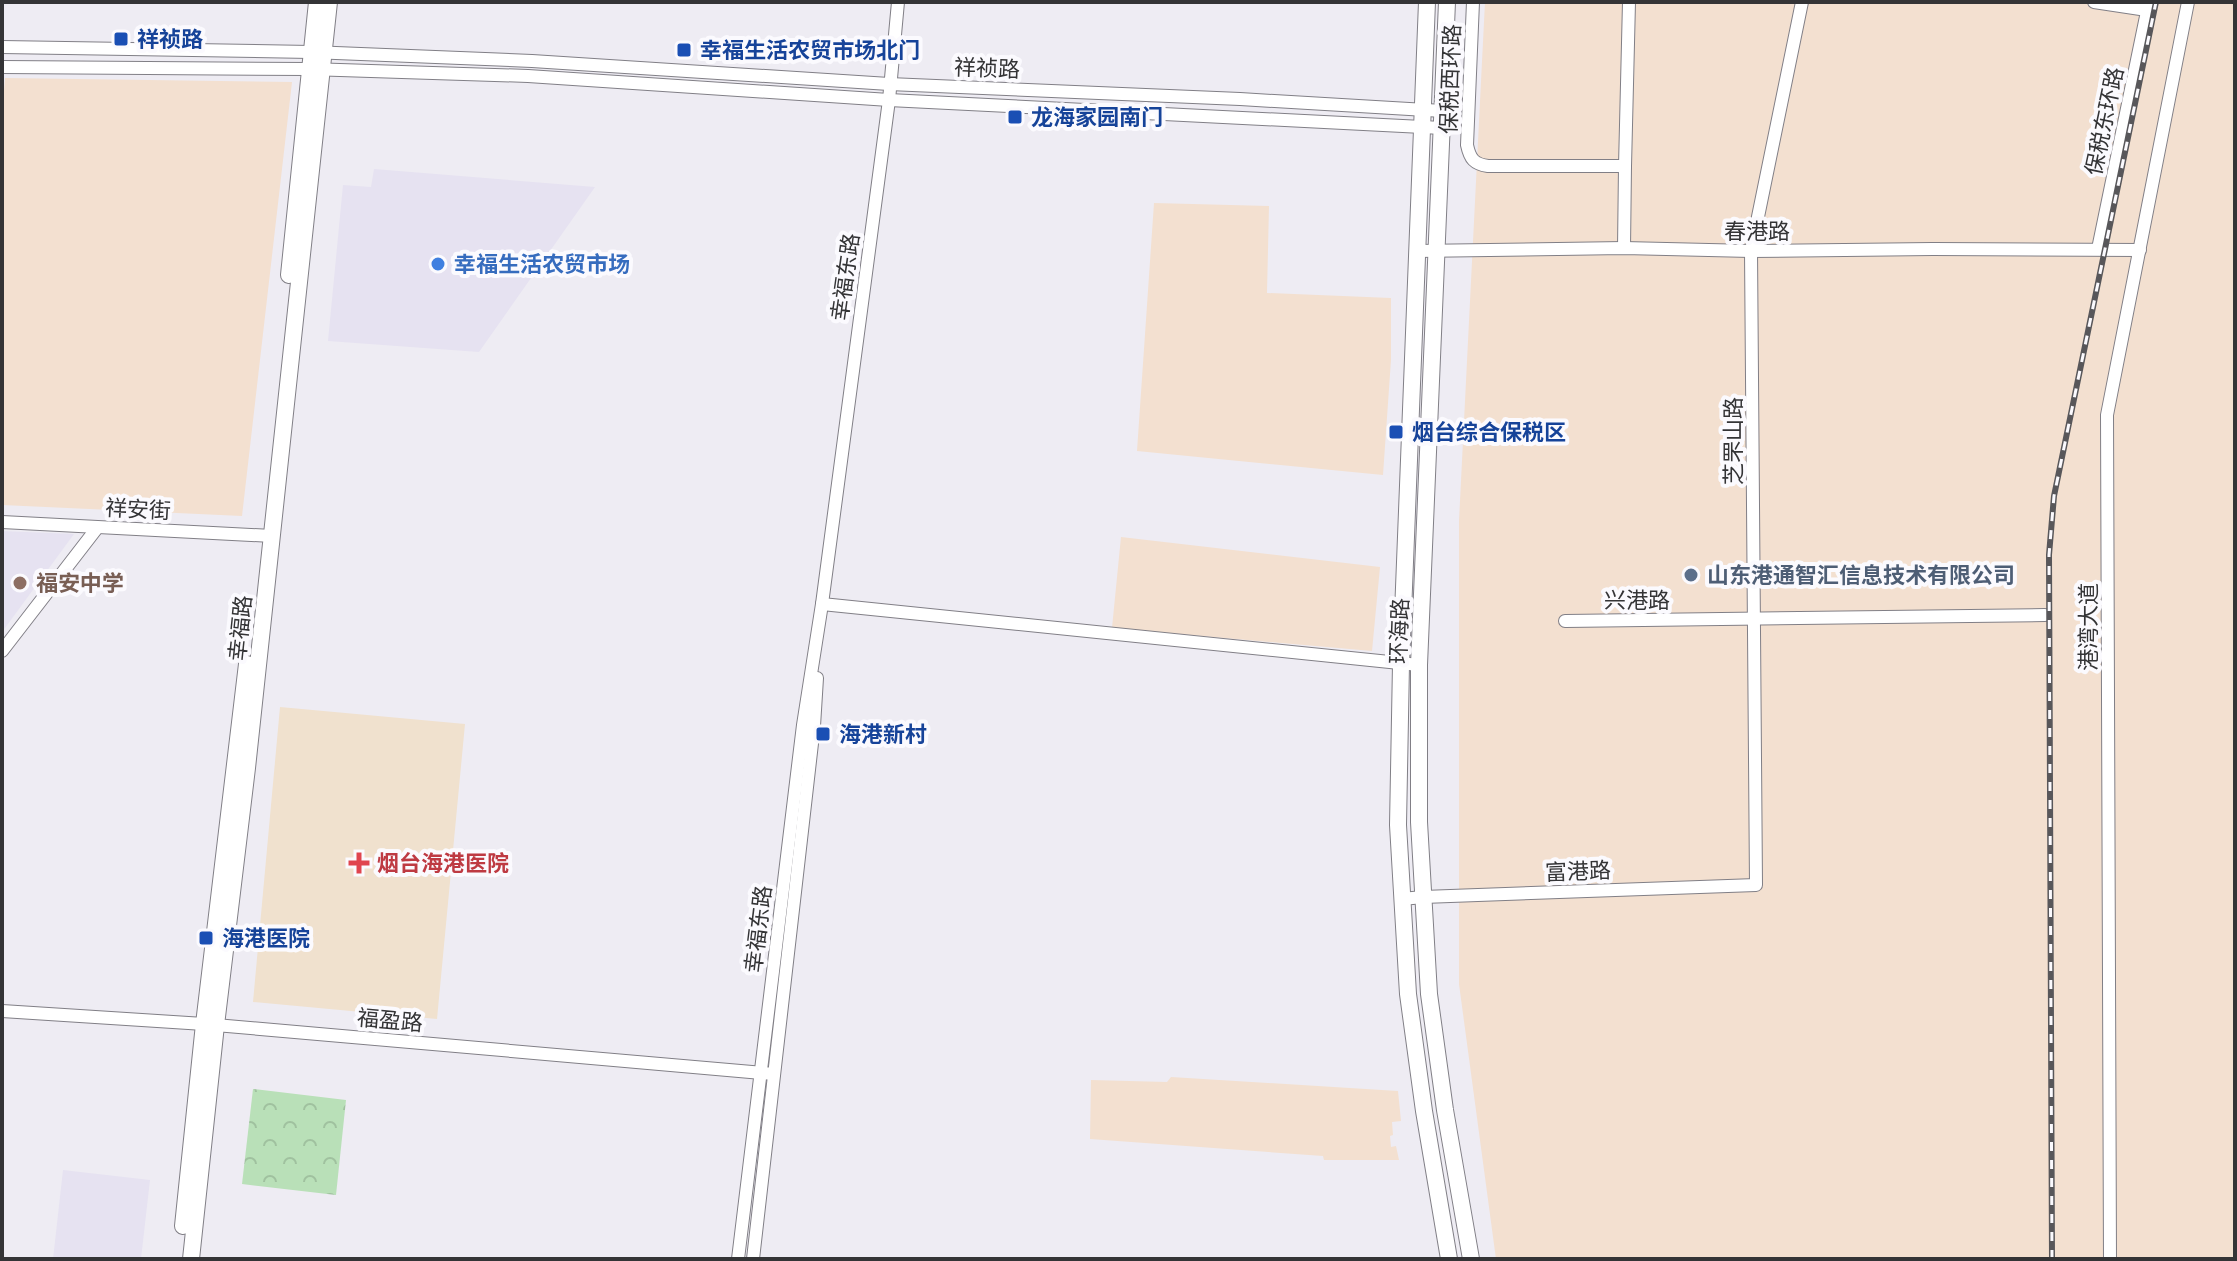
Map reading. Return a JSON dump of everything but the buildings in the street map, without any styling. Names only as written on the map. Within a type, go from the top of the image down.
[{"type":"main road","name":"幸福路","points":[[180,1259],[247,768],[316,61],[317,2]]},
{"type":"main road","name":"幸福路","points":[[316,61],[329,2]]},
{"type":"main road","name":"环海路","points":[[1427,2],[1401,664],[1398,825],[1408,994],[1449,1259]]},
{"type":"main road","name":"环海路","points":[[1447,2],[1419,665],[1419,822],[1429,994],[1471,1259]]},
{"type":"main road","name":"幸福路","points":[[191,1259],[210,1024]]},
{"type":"street","name":"幸福东路","points":[[738,1259],[803,725],[889,100],[898,2]]},
{"type":"street","name":"保税西环路","points":[[1473,2],[1467,145],[1470,157],[1477,165],[1625,166]]},
{"type":"street","points":[[1624,248],[1629,2]]},
{"type":"street","name":"芝罘山路","points":[[1756,885],[1751,251],[1802,2]]},
{"type":"street","points":[[2094,2],[2148,6]]},
{"type":"street","name":"港湾大道","points":[[2110,1259],[2107,415],[2188,2]]},
{"type":"street","name":"保税东环路","points":[[2098,249],[2148,6]]},
{"type":"street","name":"祥祯路","points":[[2,47],[316,61],[889,100],[1423,118]]},
{"type":"street","name":"祥祯路","points":[[2,67],[316,61],[532,61],[889,84],[1224,98],[1423,118]]},
{"type":"street","points":[[1423,118],[1443,119]]},
{"type":"street","name":"春港路","points":[[1416,251],[1624,248],[1751,251],[2140,250]]},
{"type":"street","name":"祥安街","points":[[2,522],[268,536]]},
{"type":"street","points":[[2,651],[97,528]]},
{"type":"street","name":"幸福东路","points":[[753,1259],[814,726],[822,604]]},
{"type":"street","points":[[822,604],[1419,665]]},
{"type":"street","name":"兴港路","points":[[1565,621],[2045,615]]},
{"type":"street","name":"富港路","points":[[1402,899],[1756,885]]},
{"type":"street","name":"福盈路","points":[[2,1011],[210,1024],[774,1074]]},
{"type":"shaded area","points":[[1485,2],[2235,2],[2235,1259],[1496,1259],[1459,984],[1459,521]]},
{"type":"shaded area","points":[[5,78],[292,82],[242,516],[2,505],[2,114]]},
{"type":"shaded area","name":"幸福生活农贸市场","points":[[374,169],[595,187],[479,352],[328,341],[343,185],[371,187]]},
{"type":"shaded area","points":[[1154,203],[1269,206],[1267,293],[1391,298],[1391,360],[1383,475],[1137,451]]},
{"type":"shaded area","name":"福安中学","points":[[2,531],[74,534],[2,632]]},
{"type":"shaded area","points":[[1121,537],[1380,567],[1372,651],[1112,628]]},
{"type":"shaded area","name":"烟台海港医院","points":[[280,707],[465,724],[437,1019],[253,1002]]},
{"type":"shaded area","points":[[1171,1077],[1398,1091],[1401,1121],[1392,1122],[1393,1135],[1390,1136],[1391,1147],[1396,1146],[1399,1160],[1324,1160],[1323,1156],[1090,1139],[1091,1080],[1167,1082]]},
{"type":"shaded area","points":[[63,1170],[150,1180],[141,1259],[53,1259]]},
{"type":"green space","points":[[253,1089],[346,1100],[336,1195],[242,1184]]},
{"type":"railway","points":[[2052,1259],[2049,555],[2054,496],[2156,2]]},
{"type":"place","name":"祥祯路","points":[[121,39]]},
{"type":"place","name":"幸福生活农贸市场北门","points":[[684,50]]},
{"type":"place","name":"龙海家园南门","points":[[1015,117]]},
{"type":"place","name":"幸福生活农贸市场","points":[[438,264]]},
{"type":"place","name":"烟台综合保税区","points":[[1396,432]]},
{"type":"place","name":"山东港通智汇信息技术有限公司","points":[[1691,575]]},
{"type":"place","name":"福安中学","points":[[20,583]]},
{"type":"place","name":"海港新村","points":[[823,734]]},
{"type":"place","name":"烟台海港医院","points":[[359,863]]},
{"type":"place","name":"海港医院","points":[[206,938]]}]
